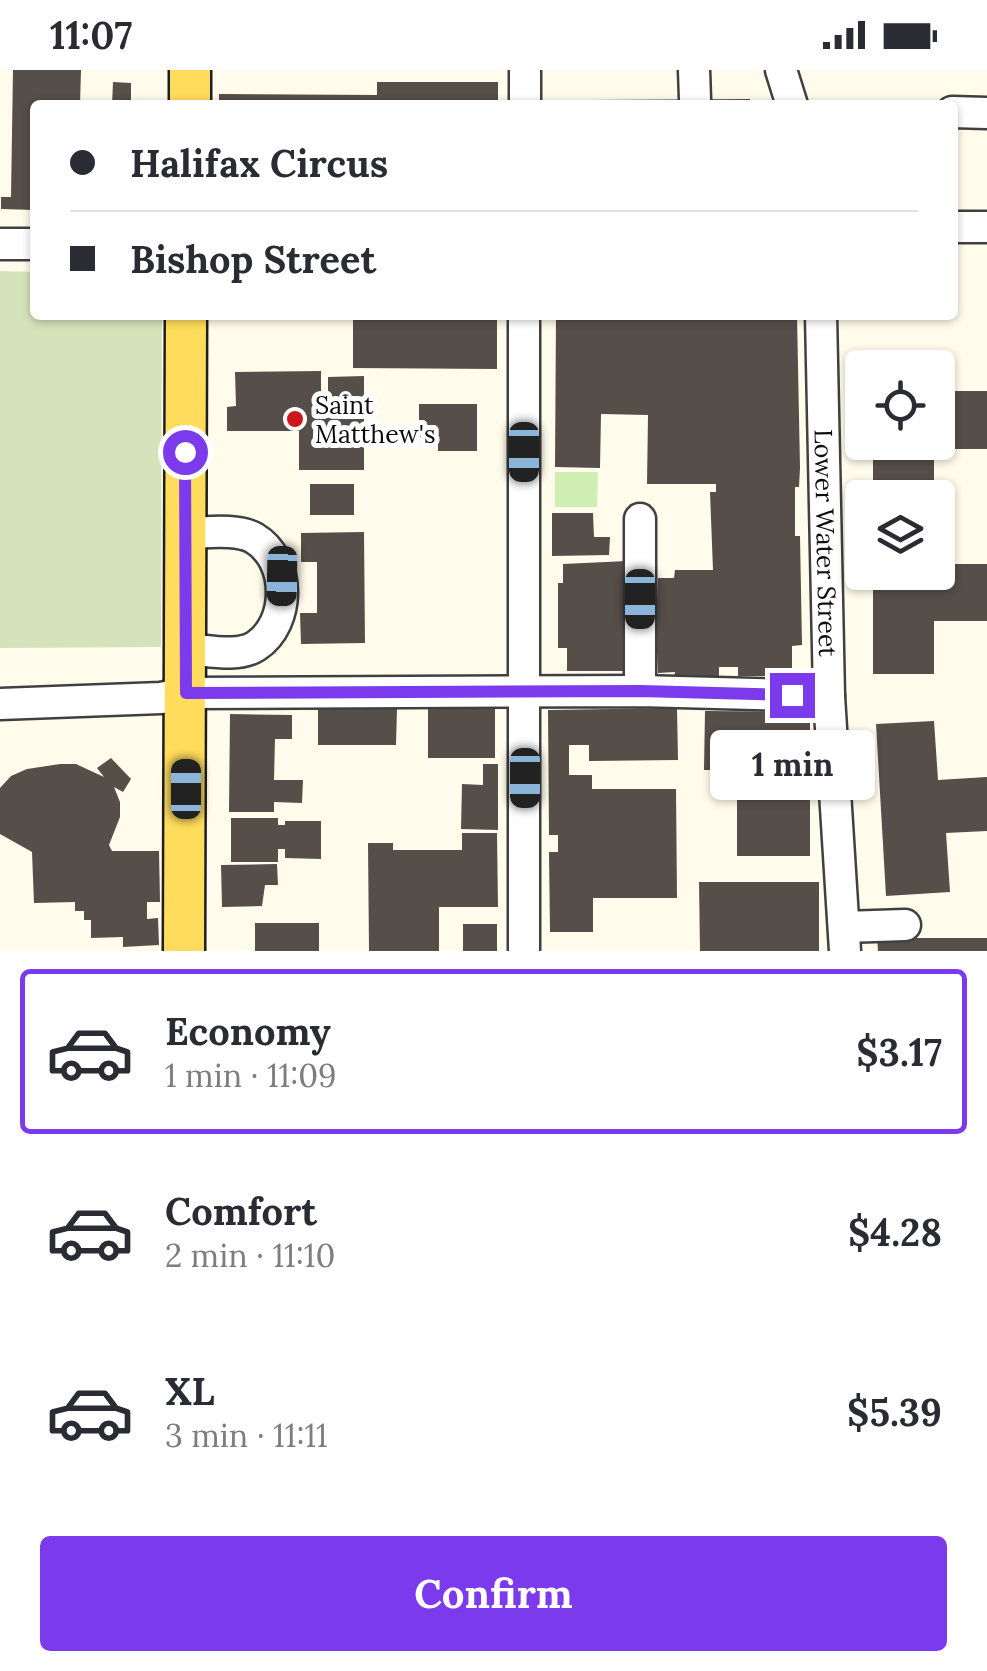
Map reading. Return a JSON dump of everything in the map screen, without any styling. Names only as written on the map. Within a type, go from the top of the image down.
[{"type":"main road","points":[[190,70],[190,100]]},
{"type":"main road","points":[[184,951],[186,320]]},
{"type":"street","points":[[525,70],[525,100]]},
{"type":"street","points":[[782,70],[791,100]]},
{"type":"street","points":[[958,112],[987,112]]},
{"type":"street","points":[[958,227],[987,227]]},
{"type":"street","points":[[0,244],[30,244]]},
{"type":"street","points":[[524,320],[524,951]]},
{"type":"street","name":"Lower Water Street","points":[[821,320],[829,696],[844,939]]},
{"type":"street","points":[[640,519],[640,691]]},
{"type":"street","points":[[184,533],[230,533],[254,538],[277,562],[282,576],[278,618],[254,648],[234,652],[186,649]]},
{"type":"street","points":[[0,704],[161,698],[186,693],[640,691],[829,696]]},
{"type":"street","points":[[844,939],[905,926]]},
{"type":"green space","points":[[0,271],[30,272],[30,320],[162,320],[161,647],[0,648]]},
{"type":"green space","points":[[555,472],[598,472],[597,507],[555,507]]},
{"type":"building","points":[[13,70],[81,70],[80,100],[30,100],[30,210],[1,209],[1,197],[11,197]]},
{"type":"building","points":[[113,82],[131,83],[131,100],[112,100]]},
{"type":"building","points":[[377,82],[498,82],[498,100],[219,100],[219,94],[377,95]]},
{"type":"building","points":[[750,99],[750,100],[587,100]]},
{"type":"building","points":[[353,320],[497,320],[497,369],[353,368]]},
{"type":"building","points":[[556,320],[797,320],[800,468],[799,487],[795,487],[795,536],[800,536],[802,645],[792,646],[792,673],[738,676],[738,667],[719,667],[719,677],[658,673],[657,651],[646,651],[645,600],[657,600],[658,578],[674,578],[675,570],[713,570],[710,492],[716,492],[716,484],[647,484],[648,415],[601,414],[600,468],[555,467]]},
{"type":"building","name":"Saint Matthew's","points":[[321,371],[321,392],[328,392],[328,377],[364,376],[364,470],[299,470],[299,431],[227,431],[227,407],[236,406],[235,372]]},
{"type":"building","points":[[955,391],[987,391],[987,449],[955,449]]},
{"type":"building","points":[[419,404],[477,404],[477,451],[438,451],[438,437],[419,437]]},
{"type":"building","points":[[873,460],[934,460],[934,480],[873,480]]},
{"type":"building","points":[[310,484],[354,484],[354,515],[310,515]]},
{"type":"building","points":[[552,513],[593,513],[594,537],[610,537],[609,555],[552,556]]},
{"type":"building","points":[[364,532],[365,643],[301,644],[300,613],[317,613],[317,562],[301,562],[301,533]]},
{"type":"building","points":[[627,561],[627,671],[567,671],[567,648],[558,648],[558,583],[563,583],[563,564]]},
{"type":"building","points":[[955,564],[987,564],[987,621],[934,621],[934,674],[873,674],[873,590],[955,590]]},
{"type":"building","points":[[428,706],[495,706],[495,758],[428,758]]},
{"type":"building","points":[[318,708],[397,709],[396,745],[318,745]]},
{"type":"building","points":[[677,708],[678,760],[589,761],[589,745],[569,745],[569,775],[592,775],[592,789],[676,789],[677,898],[593,898],[593,932],[550,932],[549,852],[558,852],[558,835],[549,835],[548,710]]},
{"type":"building","points":[[705,711],[810,712],[810,856],[737,856],[737,770],[704,770]]},
{"type":"building","points":[[230,714],[292,715],[292,739],[275,739],[274,780],[303,780],[302,803],[274,802],[274,812],[229,812]]},
{"type":"building","points":[[934,721],[938,780],[987,777],[987,831],[946,833],[950,892],[886,896],[876,724]]},
{"type":"building","points":[[111,758],[131,779],[123,792],[114,787],[120,817],[109,845],[112,851],[159,851],[160,902],[147,902],[147,919],[158,918],[159,945],[123,947],[123,937],[91,938],[91,920],[84,920],[84,911],[75,911],[75,902],[34,903],[32,852],[0,834],[0,788],[11,776],[27,769],[76,764],[104,777],[97,768]]},
{"type":"building","points":[[483,764],[498,764],[498,830],[461,829],[462,784],[483,785]]},
{"type":"building","points":[[231,818],[278,818],[278,825],[285,825],[285,821],[321,821],[321,859],[285,858],[285,849],[278,849],[278,862],[231,862]]},
{"type":"building","points":[[462,833],[497,833],[498,907],[439,907],[439,951],[369,951],[368,843],[393,843],[393,850],[462,850]]},
{"type":"building","points":[[277,864],[278,885],[265,885],[262,906],[222,907],[221,865]]},
{"type":"building","points":[[699,882],[819,882],[819,951],[700,951]]},
{"type":"building","points":[[255,923],[319,923],[319,951],[255,951]]},
{"type":"building","points":[[463,924],[497,924],[497,951],[463,951]]},
{"type":"building","points":[[877,938],[987,938],[987,951],[878,951]]},
{"type":"place","name":"Saint Matthew's","points":[[295,419]]},
{"type":"route","points":[[185,452],[186,693],[640,691],[792,695]]}]
